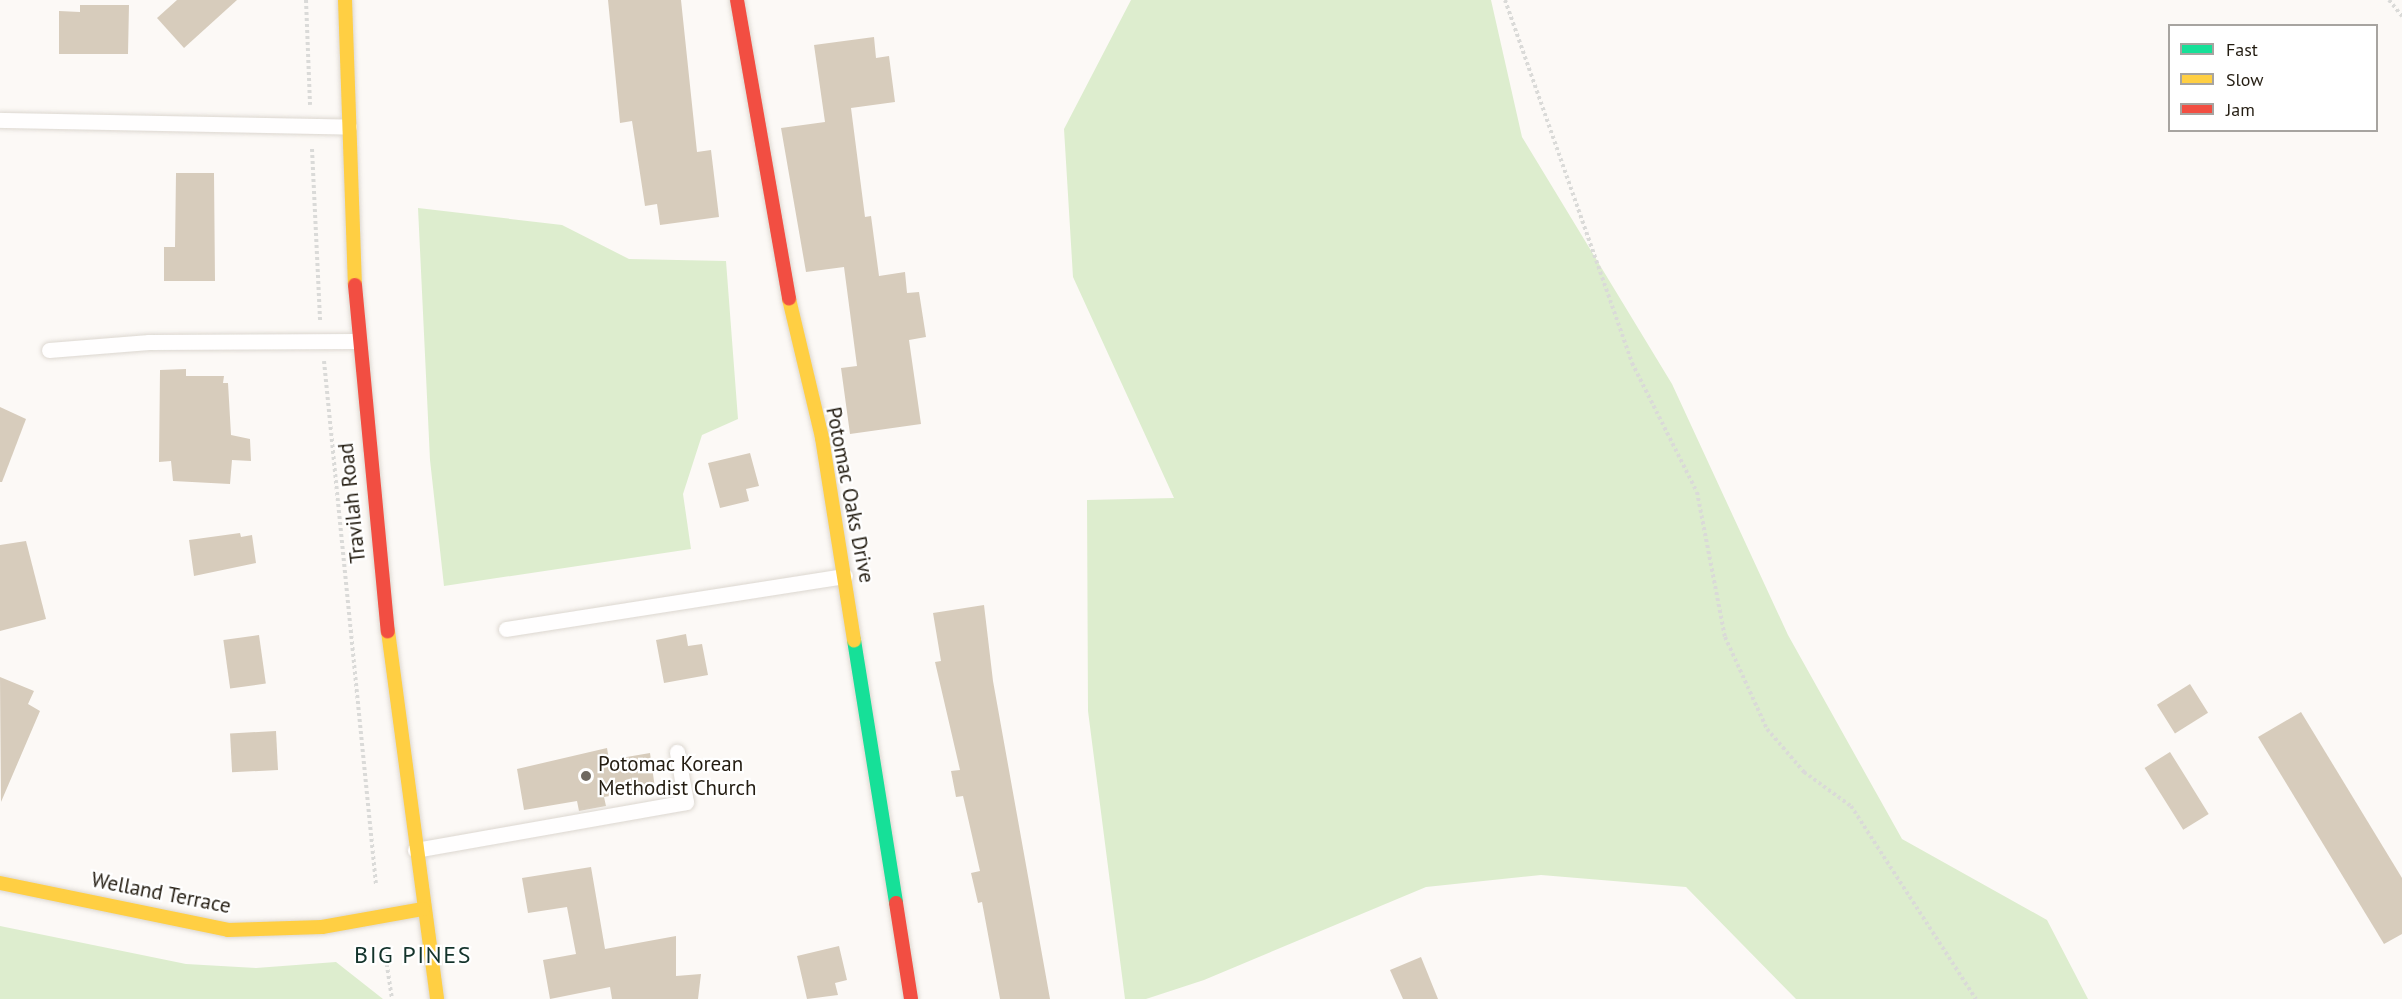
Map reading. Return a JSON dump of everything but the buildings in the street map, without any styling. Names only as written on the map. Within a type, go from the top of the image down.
[{"type":"street","name":"Travilah Road","points":[[345,0],[357,341],[415,850],[437,999]]},
{"type":"street","name":"Potomac Oaks Drive","points":[[737,0],[788,295],[822,438],[911,999]]},
{"type":"street","name":"Welland Terrace","points":[[0,883],[228,930],[322,927],[423,909]]},
{"type":"lane","points":[[0,120],[349,127]]},
{"type":"lane","points":[[50,350],[148,342],[357,341]]},
{"type":"lane","points":[[506,629],[845,576]]},
{"type":"lane","points":[[415,850],[686,802],[677,752]]},
{"type":"path","points":[[1505,0],[1632,363],[1697,492],[1725,637],[1767,729],[1804,772],[1851,806],[1976,999]]},
{"type":"path","points":[[2389,0],[2402,16]]},
{"type":"green space","points":[[1131,0],[1491,0],[1522,137],[1672,384],[1788,635],[1902,839],[2047,920],[2088,999],[1796,999],[1686,887],[1541,875],[1426,887],[1204,980],[1146,999],[1125,999],[1088,711],[1087,500],[1174,498],[1073,277],[1064,129]]},
{"type":"green space","points":[[418,208],[562,225],[629,259],[726,261],[738,419],[702,435],[683,494],[691,549],[444,586],[430,460]]},
{"type":"green space","points":[[0,926],[186,964],[256,968],[336,962],[383,999],[0,999]]},
{"type":"traffic: fast","points":[[854,640],[896,903]]},
{"type":"traffic: slow","points":[[345,0],[355,285]]},
{"type":"traffic: slow","points":[[789,299],[822,438],[854,640]]},
{"type":"traffic: slow","points":[[388,631],[437,999]]},
{"type":"traffic: slow","points":[[0,883],[228,930],[322,927],[423,909]]},
{"type":"traffic: jam","points":[[737,0],[789,299]]},
{"type":"traffic: jam","points":[[355,285],[388,631]]},
{"type":"traffic: jam","points":[[896,903],[911,999]]},
{"type":"place","name":"Potomac Korean Methodist Church","points":[[586,776]]},
{"type":"district","name":"BIG PINES","points":[[413,955]]}]
